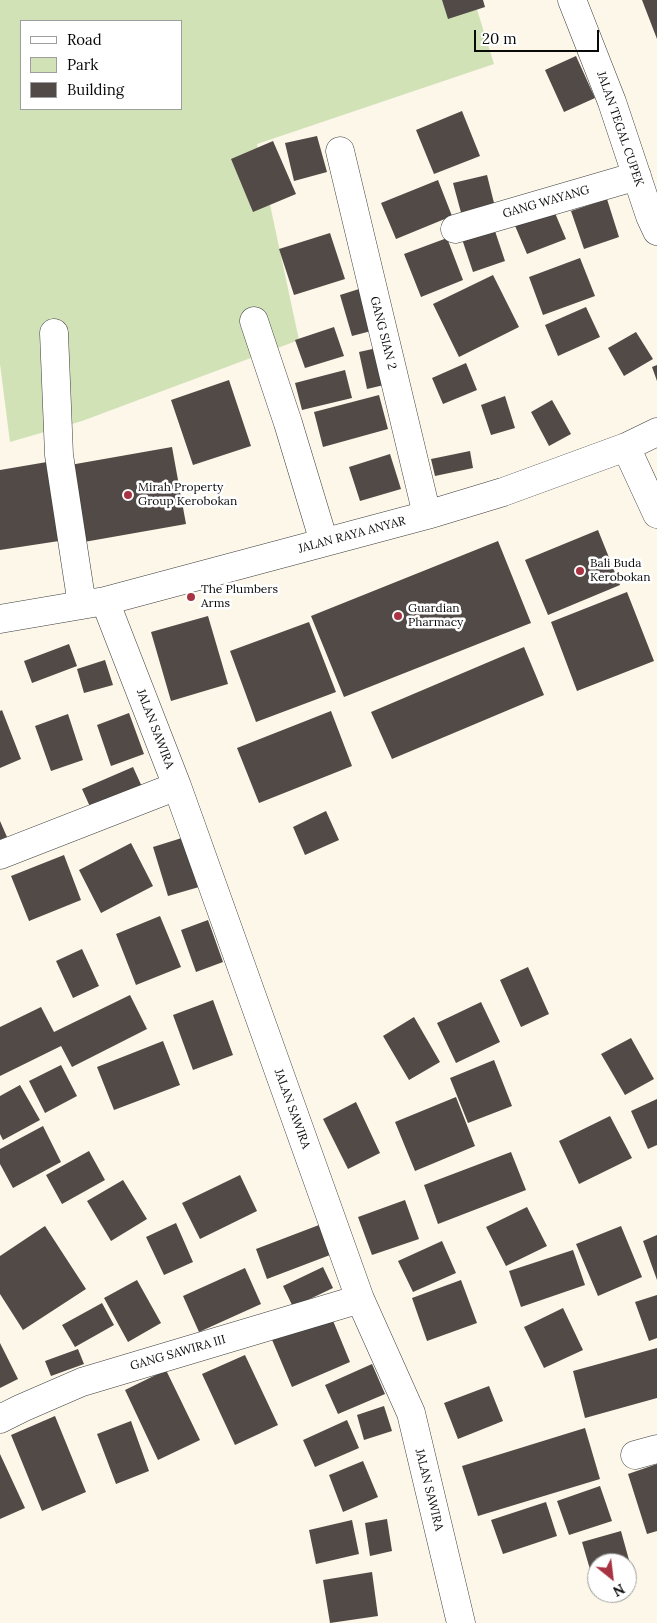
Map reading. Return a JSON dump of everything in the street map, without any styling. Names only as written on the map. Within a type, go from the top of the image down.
[{"type":"street","name":"JALAN TEGAL CUPEK","points":[[572,0],[612,102],[657,231]]},
{"type":"street","name":"GANG SIAN 2","points":[[340,151],[427,515]]},
{"type":"street","name":"GANG WAYANG","points":[[455,229],[637,176]]},
{"type":"street","points":[[254,321],[288,423],[324,542]]},
{"type":"street","name":"JALAN SAWIRA","points":[[54,333],[59,454],[94,603],[177,786],[360,1300],[411,1413],[461,1623]]},
{"type":"street","name":"JALAN RAYA ANYAR","points":[[0,619],[94,603],[427,515],[503,492],[626,447],[657,432]]},
{"type":"street","points":[[626,447],[657,514]]},
{"type":"street","points":[[0,855],[177,786]]},
{"type":"street","name":"GANG SAWIRA III","points":[[0,1419],[82,1382],[360,1300]]},
{"type":"green space","points":[[0,0],[474,0],[494,64],[257,144],[299,340],[82,421],[10,442],[0,364]]},
{"type":"building","points":[[442,0],[483,0],[485,7],[448,19]]},
{"type":"building","points":[[642,0],[657,0],[657,39]]},
{"type":"building","points":[[576,56],[595,98],[564,112],[545,70]]},
{"type":"building","points":[[462,111],[480,156],[434,174],[416,130]]},
{"type":"building","points":[[317,136],[327,172],[294,181],[285,143]]},
{"type":"building","points":[[273,141],[296,194],[253,212],[231,159]]},
{"type":"building","points":[[487,175],[496,211],[463,220],[453,183]]},
{"type":"building","points":[[438,180],[452,216],[396,239],[381,203]]},
{"type":"building","points":[[607,199],[619,237],[584,249],[571,211]]},
{"type":"building","points":[[552,206],[566,239],[527,254],[513,221]]},
{"type":"building","points":[[493,225],[505,261],[473,272],[461,236]]},
{"type":"building","points":[[330,233],[345,279],[294,295],[279,249]]},
{"type":"building","points":[[447,238],[463,280],[421,297],[404,254]]},
{"type":"building","points":[[580,258],[595,296],[543,315],[529,277]]},
{"type":"building","points":[[493,275],[519,327],[459,357],[433,304]]},
{"type":"building","points":[[359,289],[371,331],[352,336],[340,295]]},
{"type":"building","points":[[586,307],[600,337],[558,356],[545,325]]},
{"type":"building","points":[[334,327],[344,356],[305,368],[295,340]]},
{"type":"building","points":[[636,332],[653,359],[624,376],[608,348]]},
{"type":"building","points":[[377,348],[384,385],[367,389],[359,352]]},
{"type":"building","points":[[466,363],[477,390],[443,404],[432,378]]},
{"type":"building","points":[[657,365],[657,381],[652,367]]},
{"type":"building","points":[[345,370],[352,398],[302,410],[295,383]]},
{"type":"building","points":[[229,380],[251,446],[193,465],[171,400]]},
{"type":"building","points":[[379,395],[388,429],[323,447],[314,412]]},
{"type":"building","points":[[505,396],[515,428],[491,435],[481,405]]},
{"type":"building","points":[[552,400],[571,434],[549,446],[531,412]]},
{"type":"building","name":"Mirah Property Group Kerobokan","points":[[172,447],[186,524],[84,542],[70,465]]},
{"type":"building","points":[[470,451],[473,468],[435,476],[431,459]]},
{"type":"building","points":[[390,454],[401,489],[360,501],[349,467]]},
{"type":"building","points":[[47,462],[59,541],[0,550],[0,470]]},
{"type":"building","points":[[598,530],[620,585],[548,615],[525,560]]},
{"type":"building","points":[[498,541],[531,623],[344,697],[311,616]]},
{"type":"building","points":[[627,592],[654,661],[577,691],[551,622]]},
{"type":"building","points":[[208,616],[228,684],[171,701],[151,632]]},
{"type":"building","points":[[309,622],[336,692],[256,722],[230,651]]},
{"type":"building","points":[[69,644],[77,666],[32,683],[24,661]]},
{"type":"building","points":[[524,647],[544,695],[392,759],[371,712]]},
{"type":"building","points":[[105,660],[113,685],[84,693],[77,669]]},
{"type":"building","points":[[2,710],[21,759],[0,768],[0,711]]},
{"type":"building","points":[[331,711],[352,766],[259,803],[237,748]]},
{"type":"building","points":[[129,713],[144,754],[111,766],[97,725]]},
{"type":"building","points":[[68,714],[83,760],[51,771],[35,726]]},
{"type":"building","points":[[133,767],[143,789],[92,811],[82,789]]},
{"type":"building","points":[[326,811],[339,840],[305,855],[293,827]]},
{"type":"building","points":[[0,821],[7,837],[0,840]]},
{"type":"building","points":[[185,837],[199,887],[168,896],[153,847]]},
{"type":"building","points":[[131,843],[153,886],[101,913],[79,870]]},
{"type":"building","points":[[64,855],[81,900],[29,921],[11,876]]},
{"type":"building","points":[[160,916],[181,967],[136,985],[116,934]]},
{"type":"building","points":[[208,920],[223,962],[196,972],[181,930]]},
{"type":"building","points":[[82,949],[99,986],[73,998],[56,961]]},
{"type":"building","points":[[528,967],[549,1014],[521,1027],[500,980]]},
{"type":"building","points":[[130,995],[147,1029],[72,1067],[61,1046],[0,1076],[0,1027],[41,1007],[54,1032]]},
{"type":"building","points":[[213,1000],[233,1055],[193,1070],[173,1015]]},
{"type":"building","points":[[481,1002],[500,1042],[456,1063],[437,1023]]},
{"type":"building","points":[[414,1017],[440,1062],[409,1080],[383,1036]]},
{"type":"building","points":[[631,1038],[654,1079],[625,1095],[601,1054]]},
{"type":"building","points":[[163,1041],[180,1085],[114,1110],[97,1067]]},
{"type":"building","points":[[494,1060],[512,1106],[468,1123],[450,1078]]},
{"type":"building","points":[[61,1065],[77,1096],[45,1113],[29,1081]]},
{"type":"building","points":[[20,1085],[40,1120],[3,1140],[0,1134],[0,1096]]},
{"type":"building","points":[[456,1097],[475,1146],[415,1171],[395,1122]]},
{"type":"building","points":[[657,1099],[657,1145],[648,1149],[631,1111]]},
{"type":"building","points":[[356,1102],[380,1153],[348,1169],[323,1119]]},
{"type":"building","points":[[610,1116],[632,1158],[579,1184],[559,1141]]},
{"type":"building","points":[[43,1126],[61,1162],[13,1188],[0,1164],[0,1149]]},
{"type":"building","points":[[89,1151],[105,1180],[62,1204],[46,1175]]},
{"type":"building","points":[[511,1152],[526,1190],[438,1224],[424,1185]]},
{"type":"building","points":[[240,1175],[257,1211],[200,1239],[182,1203]]},
{"type":"building","points":[[123,1180],[147,1219],[111,1241],[87,1201]]},
{"type":"building","points":[[405,1200],[419,1239],[372,1255],[358,1217]]},
{"type":"building","points":[[527,1207],[547,1246],[506,1266],[486,1227]]},
{"type":"building","points":[[176,1223],[193,1262],[164,1275],[146,1237]]},
{"type":"building","points":[[319,1225],[330,1255],[267,1279],[256,1249]]},
{"type":"building","points":[[45,1226],[86,1289],[23,1330],[0,1294],[0,1256]]},
{"type":"building","points":[[621,1226],[642,1277],[598,1296],[576,1244]]},
{"type":"building","points":[[657,1235],[657,1280],[643,1241]]},
{"type":"building","points":[[442,1241],[456,1273],[413,1292],[398,1261]]},
{"type":"building","points":[[573,1250],[585,1285],[521,1307],[509,1271]]},
{"type":"building","points":[[323,1267],[333,1288],[293,1307],[283,1286]]},
{"type":"building","points":[[245,1268],[261,1304],[199,1332],[183,1296]]},
{"type":"building","points":[[137,1280],[161,1323],[128,1342],[104,1298]]},
{"type":"building","points":[[461,1280],[477,1323],[427,1341],[412,1298]]},
{"type":"building","points":[[657,1295],[657,1338],[649,1341],[635,1302]]},
{"type":"building","points":[[102,1303],[114,1325],[75,1347],[62,1325]]},
{"type":"building","points":[[563,1308],[583,1350],[544,1368],[524,1327]]},
{"type":"building","points":[[329,1311],[350,1362],[292,1387],[270,1335]]},
{"type":"building","points":[[0,1343],[18,1379],[0,1388]]},
{"type":"building","points":[[657,1348],[657,1398],[585,1418],[573,1371]]},
{"type":"building","points":[[78,1349],[84,1364],[51,1376],[45,1361]]},
{"type":"building","points":[[245,1355],[278,1425],[235,1445],[202,1374]]},
{"type":"building","points":[[372,1364],[385,1394],[338,1414],[325,1385]]},
{"type":"building","points":[[166,1370],[200,1440],[158,1460],[125,1390]]},
{"type":"building","points":[[489,1386],[503,1421],[458,1439],[444,1403]]},
{"type":"building","points":[[384,1406],[392,1431],[364,1440],[357,1415]]},
{"type":"building","points":[[55,1416],[86,1492],[42,1511],[11,1435]]},
{"type":"building","points":[[347,1420],[359,1448],[315,1467],[303,1440]]},
{"type":"building","points":[[131,1421],[149,1471],[116,1484],[97,1434]]},
{"type":"building","points":[[585,1428],[600,1479],[478,1516],[462,1466]]},
{"type":"building","points":[[0,1454],[25,1508],[0,1519]]},
{"type":"building","points":[[363,1461],[378,1497],[343,1512],[329,1475]]},
{"type":"building","points":[[657,1464],[657,1531],[647,1534],[628,1474]]},
{"type":"building","points":[[600,1486],[612,1521],[569,1535],[557,1501]]},
{"type":"building","points":[[546,1502],[557,1536],[503,1554],[491,1520]]},
{"type":"building","points":[[387,1519],[392,1551],[370,1556],[365,1523]]},
{"type":"building","points":[[352,1520],[359,1554],[316,1564],[309,1530]]},
{"type":"building","points":[[621,1531],[627,1553],[587,1553],[587,1559],[582,1542]]},
{"type":"building","points":[[372,1572],[378,1616],[330,1623],[323,1580]]},
{"type":"place","name":"Mirah Property Group Kerobokan","points":[[128,495]]},
{"type":"place","name":"Bali Buda Kerobokan","points":[[580,571]]},
{"type":"place","name":"The Plumbers Arms","points":[[191,597]]},
{"type":"place","name":"Guardian Pharmacy","points":[[398,616]]}]
